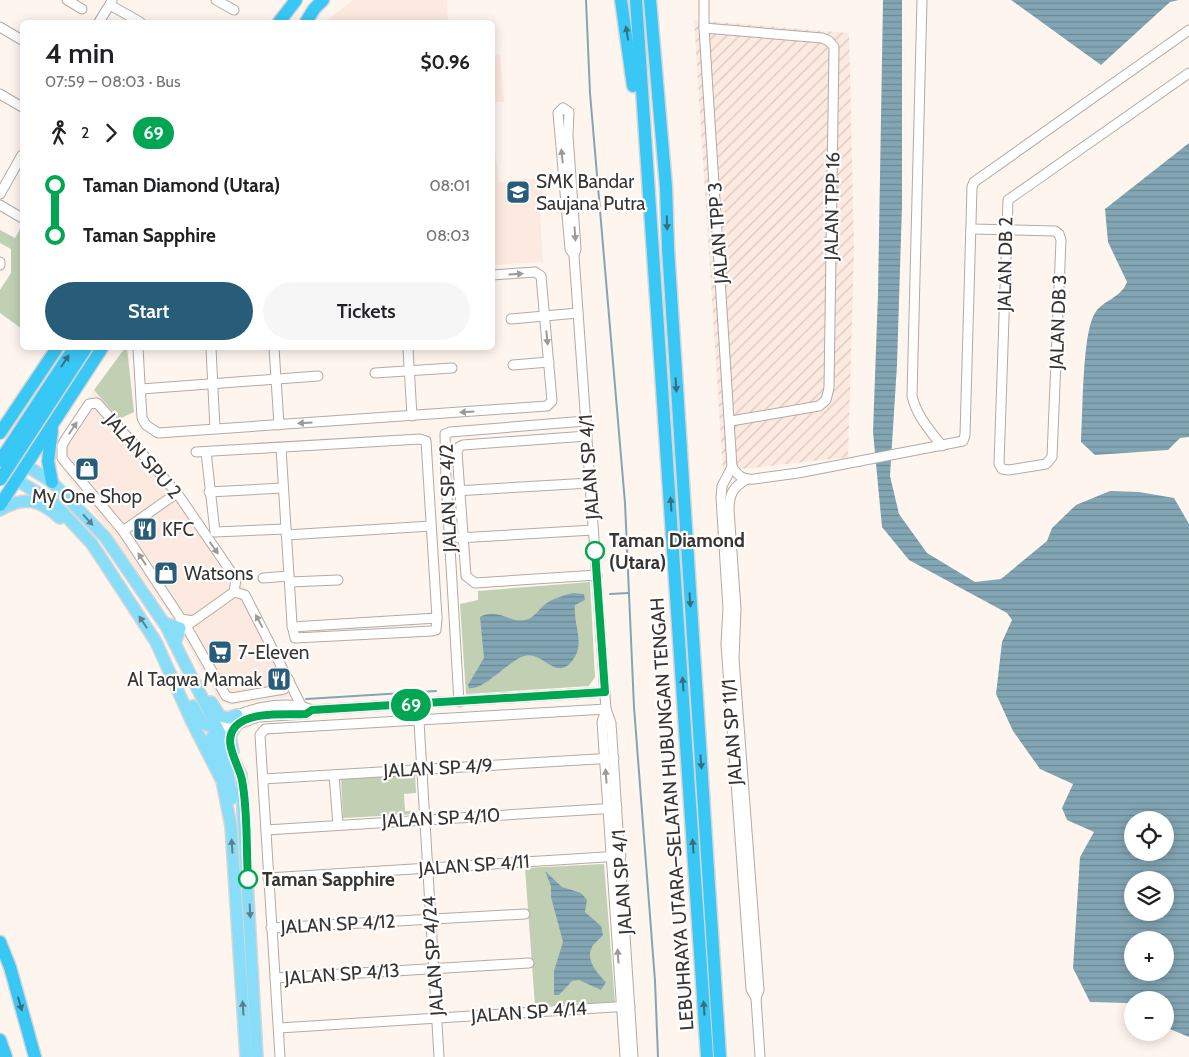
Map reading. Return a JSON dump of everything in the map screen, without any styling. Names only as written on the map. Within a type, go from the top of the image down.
[{"type":"highway","points":[[281,20],[296,0]]},
{"type":"highway","points":[[307,20],[323,0]]},
{"type":"highway","points":[[622,0],[647,185]]},
{"type":"highway","name":"LEBUHRAYA UTARA–SELATAN HUBUNGAN TENGAH","points":[[636,0],[707,1057]]},
{"type":"highway","name":"LEBUHRAYA UTARA–SELATAN HUBUNGAN TENGAH","points":[[650,0],[666,187],[668,248],[720,1057]]},
{"type":"highway","points":[[659,0],[666,187]]},
{"type":"highway","points":[[0,433],[56,350]]},
{"type":"highway","points":[[0,461],[73,350]]},
{"type":"highway","points":[[0,480],[85,350]]},
{"type":"highway","points":[[0,505],[101,350]]},
{"type":"highway","points":[[0,416],[28,392]]},
{"type":"highway","points":[[52,482],[48,461],[53,422]]},
{"type":"highway","points":[[0,942],[10,967],[35,1057]]},
{"type":"highway","points":[[0,1040],[6,1057]]},
{"type":"main road","points":[[0,451],[26,464],[52,482],[104,538],[164,623],[239,771]]},
{"type":"main road","points":[[0,470],[53,502],[92,544],[102,558],[156,642],[191,720],[222,782],[231,826]]},
{"type":"main road","points":[[0,510],[23,500],[43,505],[53,512],[93,554],[102,558]]},
{"type":"main road","points":[[164,623],[184,624],[177,647],[220,716],[237,720],[230,736],[230,743],[243,790],[257,1057]]},
{"type":"main road","points":[[156,642],[167,654],[202,723],[217,729]]},
{"type":"main road","points":[[217,729],[211,739],[231,782],[231,826],[246,1057]]},
{"type":"street","points":[[68,0],[82,8]]},
{"type":"street","points":[[216,0],[234,10]]},
{"type":"street","name":"JALAN TPP 3","points":[[704,0],[704,28],[731,421],[732,467]]},
{"type":"street","points":[[922,0],[912,396],[915,409],[942,446]]},
{"type":"street","points":[[100,20],[111,3],[137,20]]},
{"type":"street","points":[[0,27],[20,39]]},
{"type":"street","name":"JALAN TPP 16","points":[[704,28],[822,38],[829,41],[834,47],[829,388],[826,400],[819,406],[731,421]]},
{"type":"street","points":[[732,467],[738,476],[747,479],[798,473],[846,462],[926,450],[962,441],[966,435],[972,187],[980,177],[1189,30]]},
{"type":"street","name":"JALAN DB 2","points":[[1050,462],[1008,470],[1002,469],[999,464],[1007,230],[1006,207],[1008,200],[1189,73]]},
{"type":"street","points":[[0,94],[20,107]]},
{"type":"street","name":"JALAN SP 4/1","points":[[574,255],[570,249],[558,113],[563,108],[569,112],[568,135],[576,249],[574,255],[606,709],[602,722],[609,758],[629,1057]]},
{"type":"street","points":[[0,194],[20,159]]},
{"type":"street","points":[[0,205],[20,217]]},
{"type":"street","points":[[971,229],[1007,230]]},
{"type":"street","name":"JALAN DB 3","points":[[1007,230],[1055,231],[1059,234],[1061,240],[1052,457],[1050,462]]},
{"type":"street","points":[[138,350],[142,418],[146,425],[158,433],[547,406],[550,404],[549,362],[541,276],[539,273],[495,276]]},
{"type":"street","points":[[511,319],[578,314]]},
{"type":"street","points":[[210,350],[215,430]]},
{"type":"street","points":[[274,350],[279,425]]},
{"type":"street","points":[[408,350],[412,416]]},
{"type":"street","points":[[513,365],[549,362]]},
{"type":"street","points":[[375,372],[452,368]]},
{"type":"street","points":[[141,389],[318,376]]},
{"type":"street","name":"JALAN SPU 2","points":[[123,531],[62,458],[62,446],[65,440],[93,402],[97,403],[122,430],[177,494],[236,579],[234,592]]},
{"type":"street","points":[[488,411],[491,429]]},
{"type":"street","name":"JALAN SP 4/2","points":[[459,702],[445,434],[450,432],[586,421]]},
{"type":"street","points":[[587,436],[463,445],[459,447],[462,538],[466,576],[469,581],[476,583],[596,576]]},
{"type":"street","points":[[424,439],[426,442],[428,480],[437,618],[436,630],[298,639],[294,636],[281,448],[424,439]]},
{"type":"street","name":"JALAN SPU 2","points":[[281,448],[201,452],[215,532],[286,532]]},
{"type":"street","name":"JALAN SP 11/1","points":[[732,467],[722,486],[721,498],[728,610],[726,644],[751,989],[756,998]]},
{"type":"street","points":[[428,480],[446,479]]},
{"type":"street","name":"JALAN SP 11/1","points":[[747,479],[732,491],[729,497],[729,510],[736,609],[734,659],[759,990],[756,998],[760,1057]]},
{"type":"street","points":[[447,491],[590,483]]},
{"type":"street","points":[[208,492],[283,488]]},
{"type":"street","points":[[177,494],[123,531],[184,624],[226,696],[232,698],[284,689],[289,680]]},
{"type":"street","points":[[286,532],[431,526]]},
{"type":"street","points":[[450,539],[593,530]]},
{"type":"street","points":[[263,578],[338,580]]},
{"type":"street","points":[[184,624],[234,592],[246,595],[306,710]]},
{"type":"street","points":[[292,628],[437,618]]},
{"type":"street","points":[[589,693],[604,675]]},
{"type":"street","points":[[217,729],[224,722],[237,720],[257,708],[306,710],[605,692]]},
{"type":"street","name":"JALAN SP 4/24","points":[[418,704],[439,1057]]},
{"type":"street","points":[[280,1057],[268,878],[261,731],[265,729],[419,719],[606,709]]},
{"type":"street","name":"JALAN SP 4/9","points":[[263,779],[609,758]]},
{"type":"street","points":[[334,775],[338,825]]},
{"type":"street","name":"JALAN SP 4/10","points":[[266,830],[613,808]]},
{"type":"street","name":"JALAN SP 4/11","points":[[268,878],[616,856]]},
{"type":"street","name":"JALAN SP 4/12","points":[[271,928],[525,914]]},
{"type":"street","name":"JALAN SP 4/13","points":[[275,978],[529,963]]},
{"type":"street","name":"JALAN SP 4/14","points":[[279,1028],[626,1006]]},
{"type":"street","points":[[614,1057],[629,1057]]},
{"type":"shaded area","points":[[353,0],[447,0],[448,20],[328,20]]},
{"type":"shaded area","points":[[694,20],[849,33],[854,250],[848,457],[723,471]]},
{"type":"shaded area","points":[[500,55],[504,102],[495,102],[495,56]]},
{"type":"shaded area","name":"SMK Bandar Saujana Putra","points":[[495,151],[499,182],[541,178],[544,201],[539,202],[543,262],[495,265]]},
{"type":"shaded area","points":[[94,390],[182,491],[246,588],[302,695],[230,705],[219,701],[174,620],[66,475],[59,461],[58,440]]},
{"type":"green space","points":[[20,229],[20,328],[0,313],[0,290],[11,273],[11,249],[0,243],[0,230],[15,238]]},
{"type":"green space","points":[[124,350],[127,350],[134,412],[119,419],[94,390]]},
{"type":"green space","points":[[590,582],[595,677],[589,686],[466,694],[460,604],[478,600],[478,591]]},
{"type":"green space","points":[[415,774],[416,793],[404,794],[405,811],[417,811],[417,814],[343,818],[341,778]]},
{"type":"green space","points":[[604,864],[615,1002],[535,1006],[525,868]]},
{"type":"water","points":[[883,0],[902,0],[902,206],[897,365],[890,476],[899,514],[927,553],[975,582],[1001,579],[1047,541],[1052,528],[1076,505],[1110,491],[1139,492],[1174,498],[1189,524],[1189,1037],[1174,1031],[1174,991],[1124,991],[1124,1003],[1090,1002],[1073,968],[1080,857],[1094,832],[1067,820],[1062,808],[1073,784],[1040,769],[1013,731],[996,694],[1002,642],[1012,620],[1007,613],[909,560],[882,527],[873,432],[878,293]]},
{"type":"water","points":[[1011,0],[1179,0],[1170,2],[1101,65]]},
{"type":"water","points":[[1189,143],[1189,437],[1180,438],[1168,450],[1095,455],[1081,442],[1085,355],[1088,338],[1095,313],[1121,292],[1127,282],[1108,242],[1105,209]]},
{"type":"water","points":[[573,593],[584,594],[585,600],[575,605],[578,648],[576,655],[566,667],[555,667],[537,657],[531,655],[524,656],[489,681],[475,688],[469,688],[468,685],[484,658],[480,617],[486,614],[497,614],[525,620],[532,617],[550,601]]},
{"type":"water","points":[[545,871],[562,887],[581,893],[587,900],[585,912],[601,926],[603,935],[592,947],[590,957],[593,966],[606,982],[601,990],[579,980],[572,981],[559,995],[554,995],[554,971],[563,942],[551,897],[551,886]]},
{"type":"waterway","points":[[586,0],[590,93],[625,503],[634,707],[655,981],[658,1057]]},
{"type":"waterway","points":[[610,594],[628,593]]},
{"type":"waterway","points":[[306,699],[436,691]]},
{"type":"bus line","name":"69","points":[[248,879],[242,780],[230,743],[230,736],[237,724],[250,718],[306,714],[312,710],[605,692],[595,551]]},
{"type":"place","name":"SMK Bandar Saujana Putra","points":[[518,192]]},
{"type":"place","name":"My One Shop","points":[[87,469]]},
{"type":"place","name":"KFC","points":[[145,529]]},
{"type":"place","name":"Taman Diamond (Utara)","points":[[595,551]]},
{"type":"place","name":"Watsons","points":[[166,573]]},
{"type":"place","name":"7-Eleven","points":[[220,652]]},
{"type":"place","name":"Al Taqwa Mamak","points":[[279,679]]},
{"type":"place","name":"Taman Sapphire","points":[[248,879]]}]
